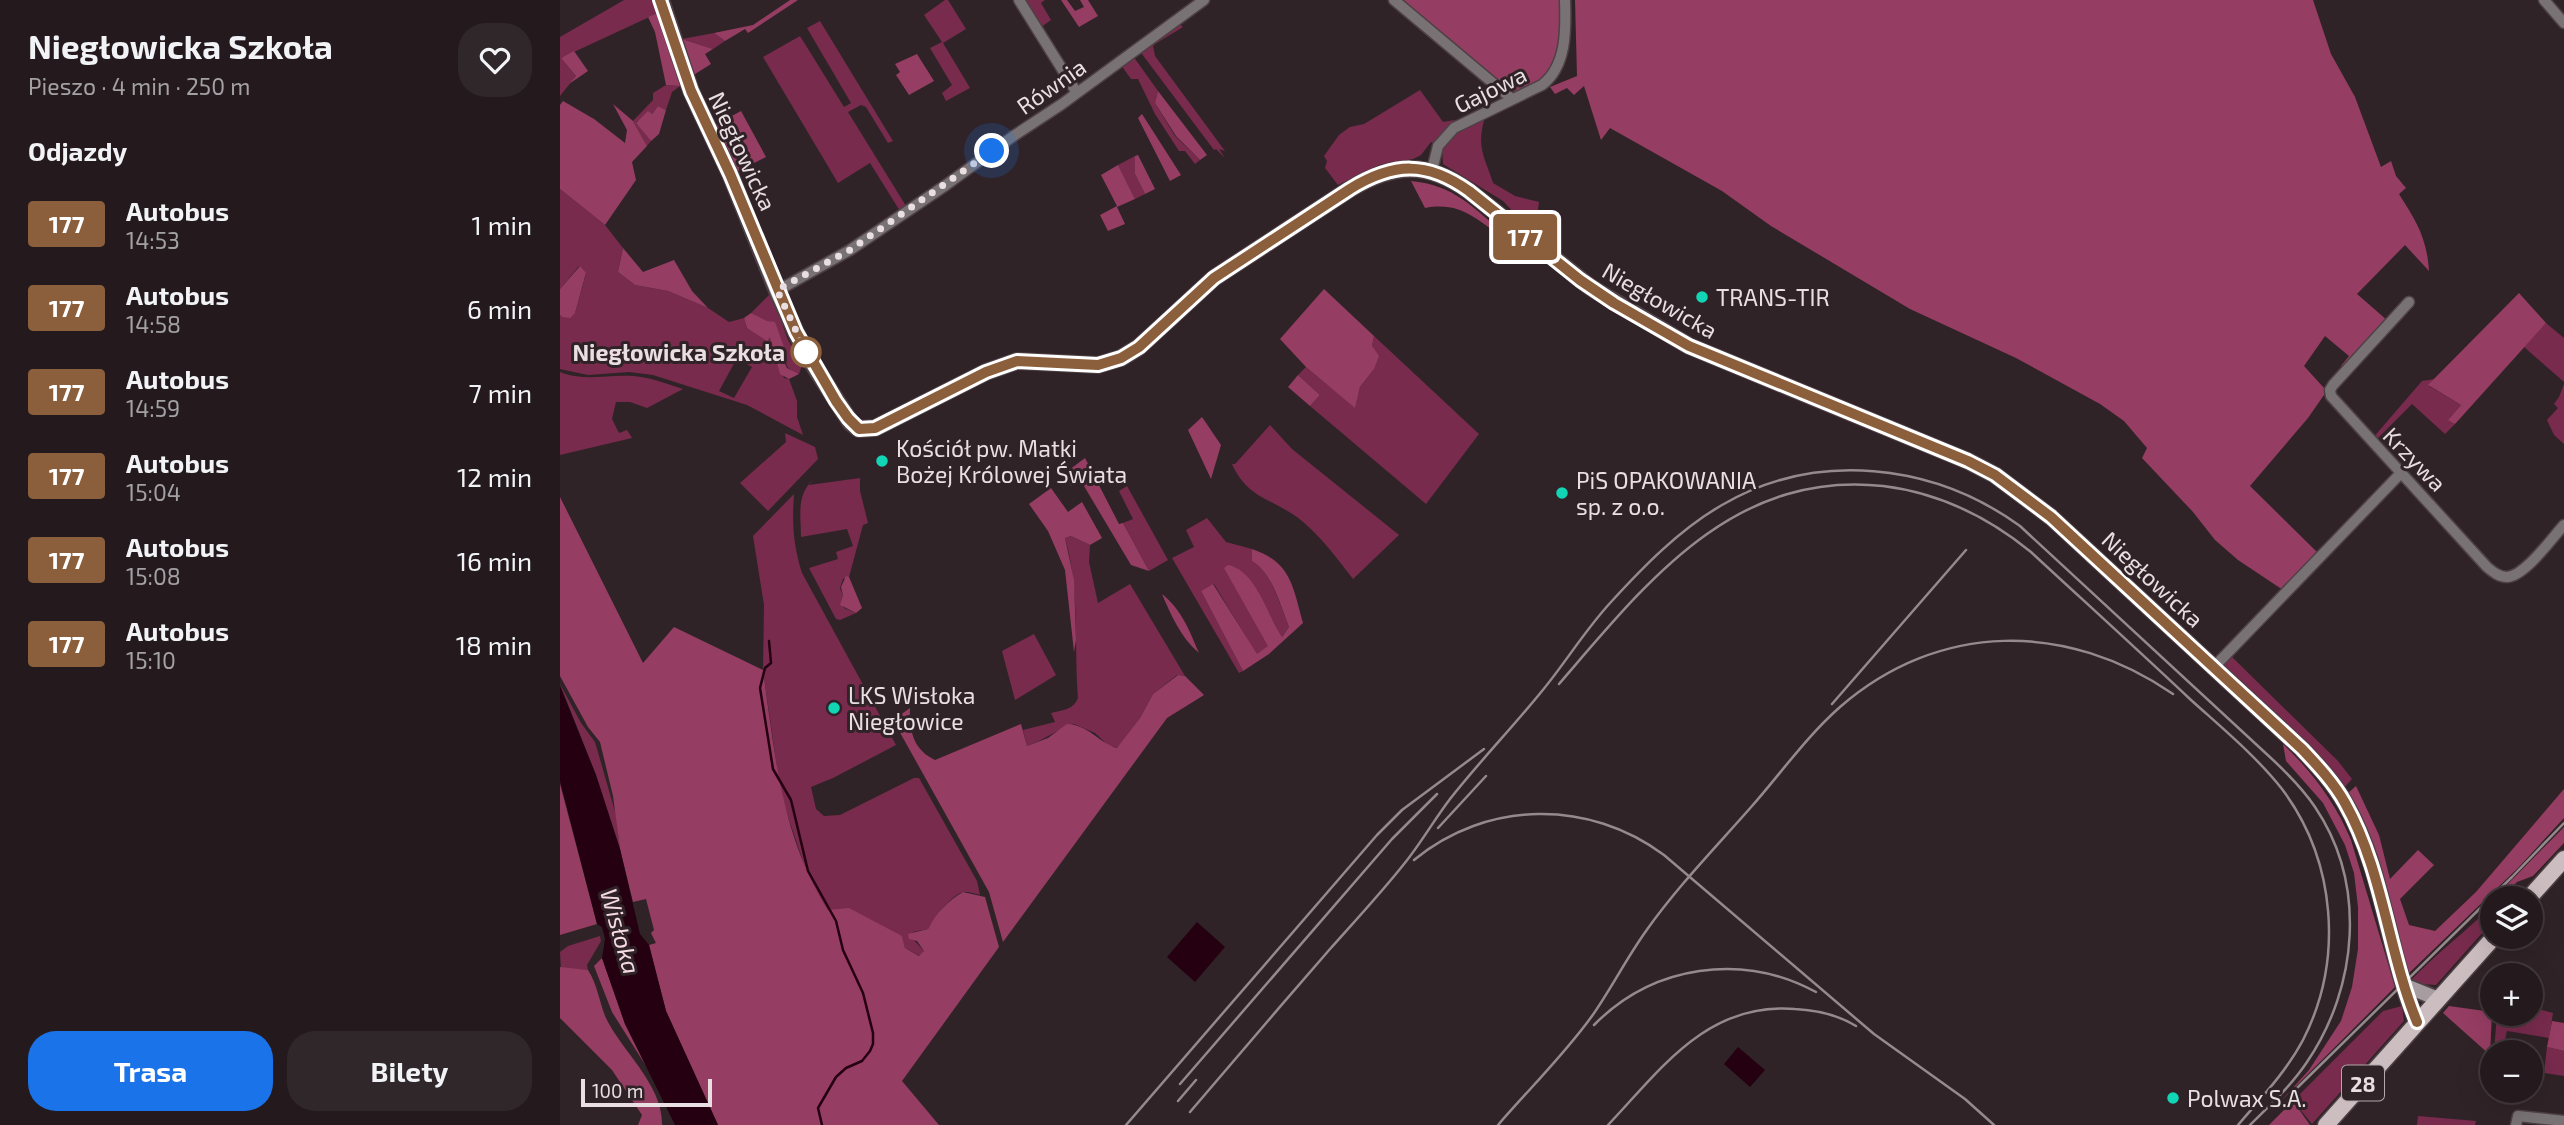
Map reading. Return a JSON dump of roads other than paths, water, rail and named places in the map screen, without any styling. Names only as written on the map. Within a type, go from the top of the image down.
[{"type":"main road","points":[[2540,886],[2564,859]]},
{"type":"main road","name":"28","points":[[2326,1125],[2483,949]]},
{"type":"street","name":"Niegłowicka","points":[[660,0],[691,91],[735,185],[805,352],[848,418],[859,429],[869,429],[986,372],[1017,361],[1092,365],[1112,362],[1139,347],[1214,278],[1350,189],[1371,177],[1388,172],[1432,170],[1450,177],[1469,191],[1598,293],[1689,346],[1947,452],[1995,475],[2051,517],[2302,749],[2332,782],[2346,804],[2370,859],[2391,943],[2417,1022]]},
{"type":"street","points":[[1019,0],[1077,93]]},
{"type":"street","name":"Równia","points":[[777,290],[850,250],[1077,93],[1204,0]]},
{"type":"street","points":[[1394,0],[1512,99]]},
{"type":"street","name":"Gajowa","points":[[1432,170],[1436,149],[1450,131],[1545,83],[1557,67],[1564,41],[1564,0]]},
{"type":"street","points":[[2544,0],[2564,23]]},
{"type":"street","name":"Krzywa","points":[[2409,302],[2333,385],[2330,394],[2487,567],[2502,576],[2514,575],[2522,570],[2564,525]]},
{"type":"street","points":[[2214,667],[2401,473]]},
{"type":"street","points":[[2406,986],[2438,999]]},
{"type":"street","points":[[2522,1125],[2516,1125],[2518,1116],[2564,1121]]},
{"type":"water","name":"Wisłoka","points":[[560,686],[596,775],[620,849],[640,934],[649,945],[666,1011],[718,1125],[675,1125],[625,1024],[602,958],[605,939],[602,927],[597,924],[560,781]]},
{"type":"water","points":[[1197,922],[1225,947],[1195,982],[1167,957]]},
{"type":"water","points":[[1738,1047],[1765,1070],[1750,1087],[1724,1064]]},
{"type":"waterway","points":[[769,641],[771,663],[765,668],[760,688],[773,769],[791,800],[808,871],[836,921],[843,950],[863,993],[873,1033],[870,1051],[862,1061],[846,1068],[836,1077],[818,1108],[822,1125]]},
{"type":"railway","points":[[1190,1112],[1395,875],[1450,799],[1542,691],[1602,613],[1663,549],[1706,515],[1758,488],[1796,476],[1835,471],[1874,471],[1912,477],[1950,488],[1986,505],[2020,526],[2278,765],[2315,807],[2332,837],[2343,869],[2349,902],[2350,935],[2346,969],[2324,1033],[2307,1062],[2250,1125]]},
{"type":"railway","points":[[1559,684],[1661,572],[1698,541],[1738,515],[1781,496],[1830,486],[1883,486],[1904,489],[1943,500],[1997,527],[2031,552],[2250,754],[2282,789],[2300,817],[2314,847],[2328,912],[2329,944],[2325,977],[2303,1040],[2273,1084],[2238,1125]]},
{"type":"railway","points":[[1832,704],[1966,550]]},
{"type":"railway","points":[[1498,1125],[1581,1030],[1646,931],[1684,883],[1816,730],[1840,707],[1878,679],[1919,658],[1961,646],[2004,641],[2047,643],[2090,653],[2132,670],[2173,694]]},
{"type":"railway","points":[[1126,1125],[1377,835],[1402,810],[1484,749]]},
{"type":"railway","points":[[1438,828],[1486,776]]},
{"type":"railway","points":[[1180,1084],[1392,839],[1437,794]]},
{"type":"railway","points":[[1414,860],[1443,840],[1473,826],[1505,817],[1538,814],[1571,816],[1604,824],[1635,837],[1664,855],[1874,1034],[1965,1099],[1994,1125]]},
{"type":"railway","points":[[2297,1088],[2564,823]]},
{"type":"railway","points":[[1594,1025],[1617,1005],[1643,989],[1699,971],[1729,969],[1758,972],[1788,979],[1816,992]]},
{"type":"railway","points":[[1608,1125],[1668,1061],[1689,1043],[1736,1016],[1764,1010],[1795,1009],[1834,1016],[1856,1026]]},
{"type":"railway","points":[[1178,1101],[1196,1080]]},
{"type":"place","name":"TRANS-TIR","points":[[1702,297]]},
{"type":"place","name":"Niegłowicka Szkoła","points":[[806,352]]},
{"type":"place","name":"Kościół pw. Matki Bożej Królowej Świata","points":[[882,461]]},
{"type":"place","name":"PiS OPAKOWANIA sp. z o.o.","points":[[1562,493]]},
{"type":"place","name":"LKS Wisłoka Niegłowice","points":[[834,708]]},
{"type":"place","name":"Polwax S.A.","points":[[2173,1098]]}]
